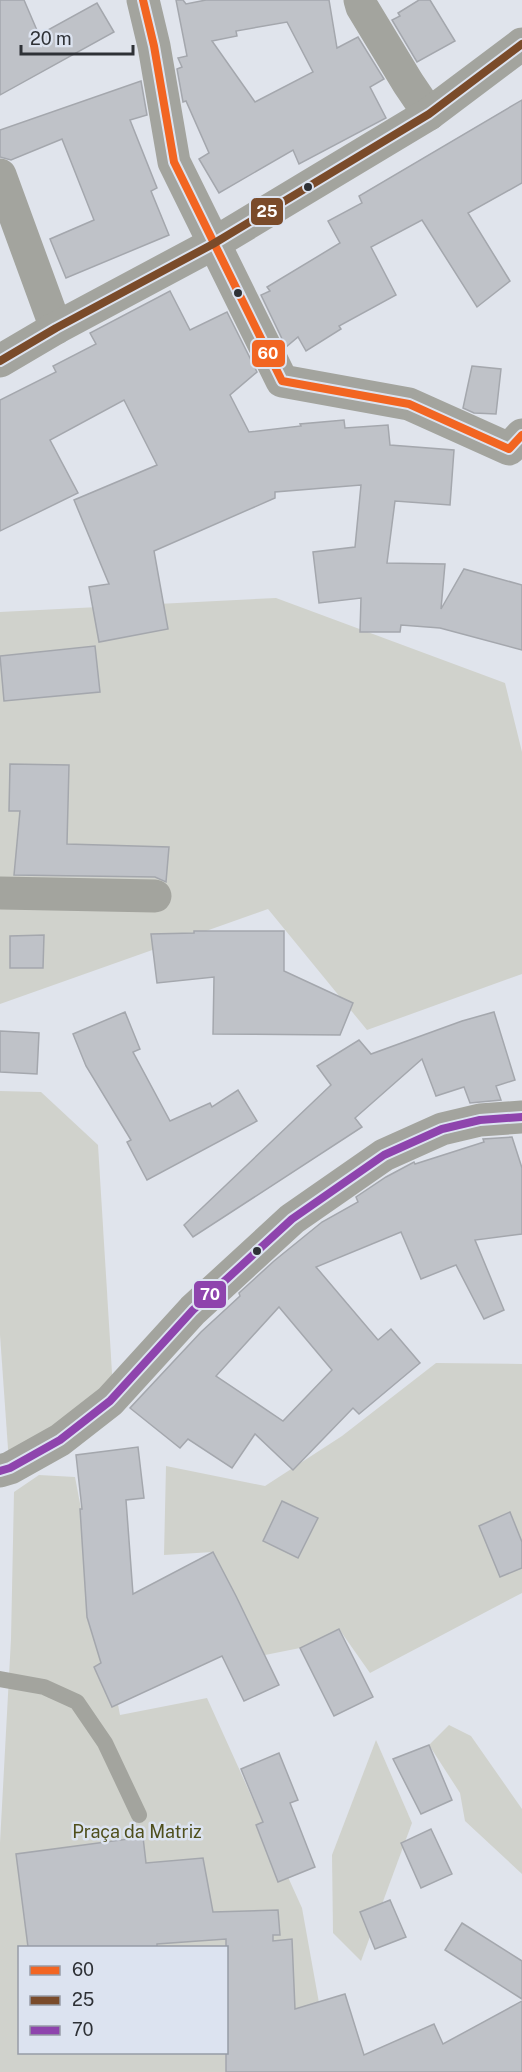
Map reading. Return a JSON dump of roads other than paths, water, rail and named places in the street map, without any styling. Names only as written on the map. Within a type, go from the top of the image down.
[{"type":"street","points":[[143,0],[154,46],[174,162],[282,381],[409,404],[509,449],[522,435]]},
{"type":"street","points":[[360,0],[408,83],[429,114]]},
{"type":"street","points":[[0,361],[56,328],[213,244],[429,114],[522,44]]},
{"type":"street","points":[[0,175],[56,328]]},
{"type":"street","points":[[0,893],[155,896]]},
{"type":"street","points":[[0,1471],[10,1468],[60,1440],[110,1401],[193,1310],[292,1219],[384,1155],[442,1130],[480,1120],[522,1117]]},
{"type":"lane","points":[[0,1679],[44,1687],[77,1702],[105,1743],[139,1815]]},
{"type":"park label","name":"Praça da Matriz","points":[[137,1831]]}]
